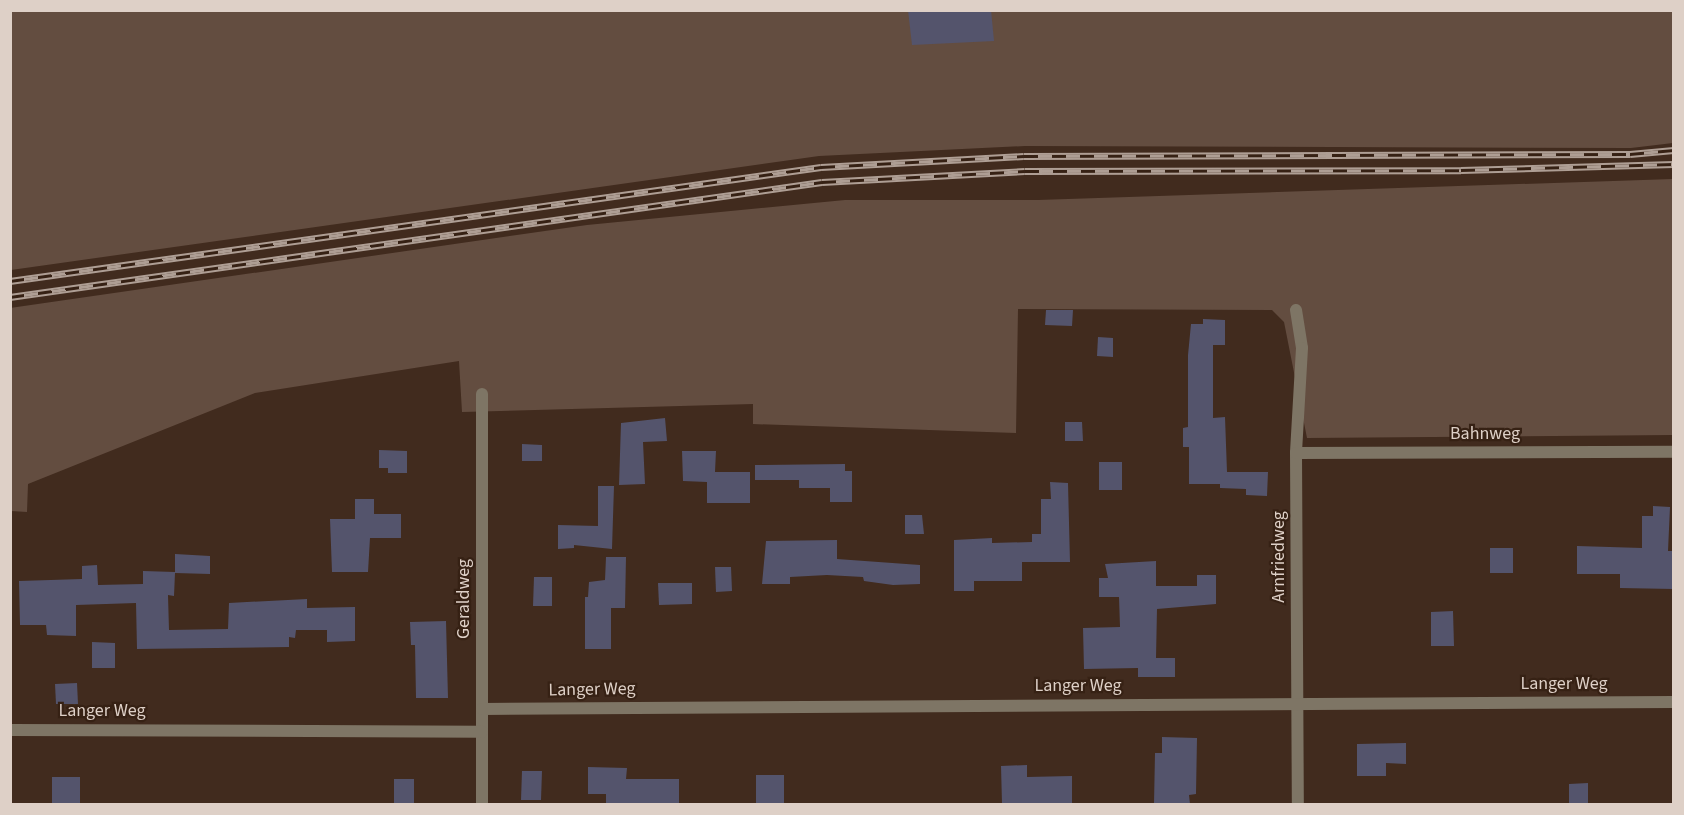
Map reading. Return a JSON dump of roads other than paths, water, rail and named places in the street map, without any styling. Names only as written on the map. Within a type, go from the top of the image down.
[{"type":"street","name":"Arnfriedweg","points":[[1296,310],[1302,348],[1296,453],[1298,804]]},
{"type":"street","name":"Geraldweg","points":[[482,394],[482,804]]},
{"type":"street","name":"Bahnweg","points":[[1296,453],[1674,452]]},
{"type":"street","name":"Langer Weg","points":[[482,709],[1674,702]]},
{"type":"street","name":"Langer Weg","points":[[10,730],[482,732]]},
{"type":"railway","points":[[10,281],[821,167],[1024,156],[1630,154],[1674,150]]},
{"type":"railway","points":[[10,297],[822,182],[1025,171],[1461,170],[1674,164]]}]
